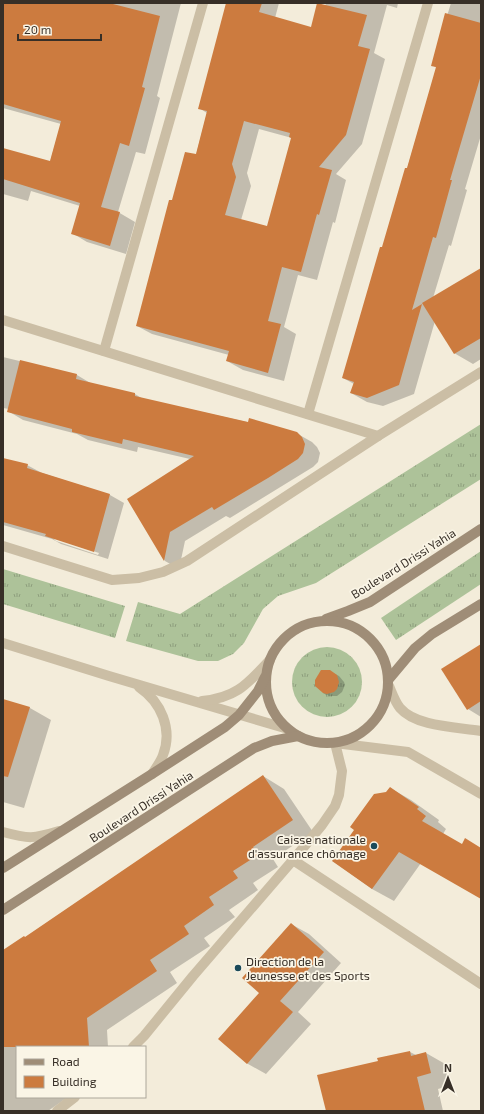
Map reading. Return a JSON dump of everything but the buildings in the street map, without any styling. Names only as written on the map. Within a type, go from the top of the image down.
[{"type":"main road","name":"Boulevard Drissi Yahia","points":[[314,622],[370,602],[481,529]]},
{"type":"main road","points":[[389,682],[415,648],[432,634],[481,604]]},
{"type":"main road","points":[[314,622],[340,622],[353,626],[374,642],[382,653],[387,665],[389,682],[387,699],[381,712],[372,724],[362,733],[335,743],[322,744],[298,736],[288,729],[276,715],[268,698],[266,674],[275,649],[287,636],[302,626],[314,622]]},
{"type":"main road","name":"Boulevard Drissi Yahia","points":[[3,868],[225,726],[239,714],[258,691],[266,674]]},
{"type":"main road","name":"Boulevard Drissi Yahia","points":[[3,910],[254,748],[272,741],[298,736]]},
{"type":"street","points":[[104,351],[203,3]]},
{"type":"street","points":[[308,414],[428,3]]},
{"type":"street","points":[[3,320],[378,436]]},
{"type":"street","points":[[3,546],[112,580],[139,578],[162,572],[187,561],[378,436],[481,372]]},
{"type":"street","points":[[3,643],[288,729]]},
{"type":"street","points":[[196,702],[216,700],[231,695],[244,686],[270,660]]},
{"type":"street","points":[[389,682],[393,698],[400,709],[412,717],[430,723],[481,731]]},
{"type":"street","points":[[135,683],[149,693],[161,710],[167,729],[167,742],[163,756],[152,774]]},
{"type":"street","points":[[134,1046],[293,860],[322,825],[335,806],[339,795],[342,771],[335,743],[408,752],[481,794]]},
{"type":"street","points":[[3,832],[24,838],[39,838],[66,828]]},
{"type":"street","points":[[293,860],[481,984]]},
{"type":"street","points":[[57,1111],[74,1098]]},
{"type":"green space","points":[[481,424],[481,479],[316,583],[278,596],[263,609],[244,643],[233,654],[218,661],[198,661],[126,641],[138,602],[180,614]]},
{"type":"green space","points":[[481,551],[481,584],[396,640],[381,618]]},
{"type":"green space","points":[[3,569],[125,606],[115,638],[3,604]]},
{"type":"green space","points":[[320,647],[334,647],[347,653],[356,662],[360,668],[362,682],[360,696],[352,707],[341,715],[334,717],[320,717],[313,715],[302,707],[294,696],[292,689],[292,675],[294,668],[302,657],[313,649]]},
{"type":"place","name":"Caisse nationale d'assurance chômage","points":[[374,846]]},
{"type":"place","name":"Direction de la Jeunesse et des Sports","points":[[238,968]]}]
